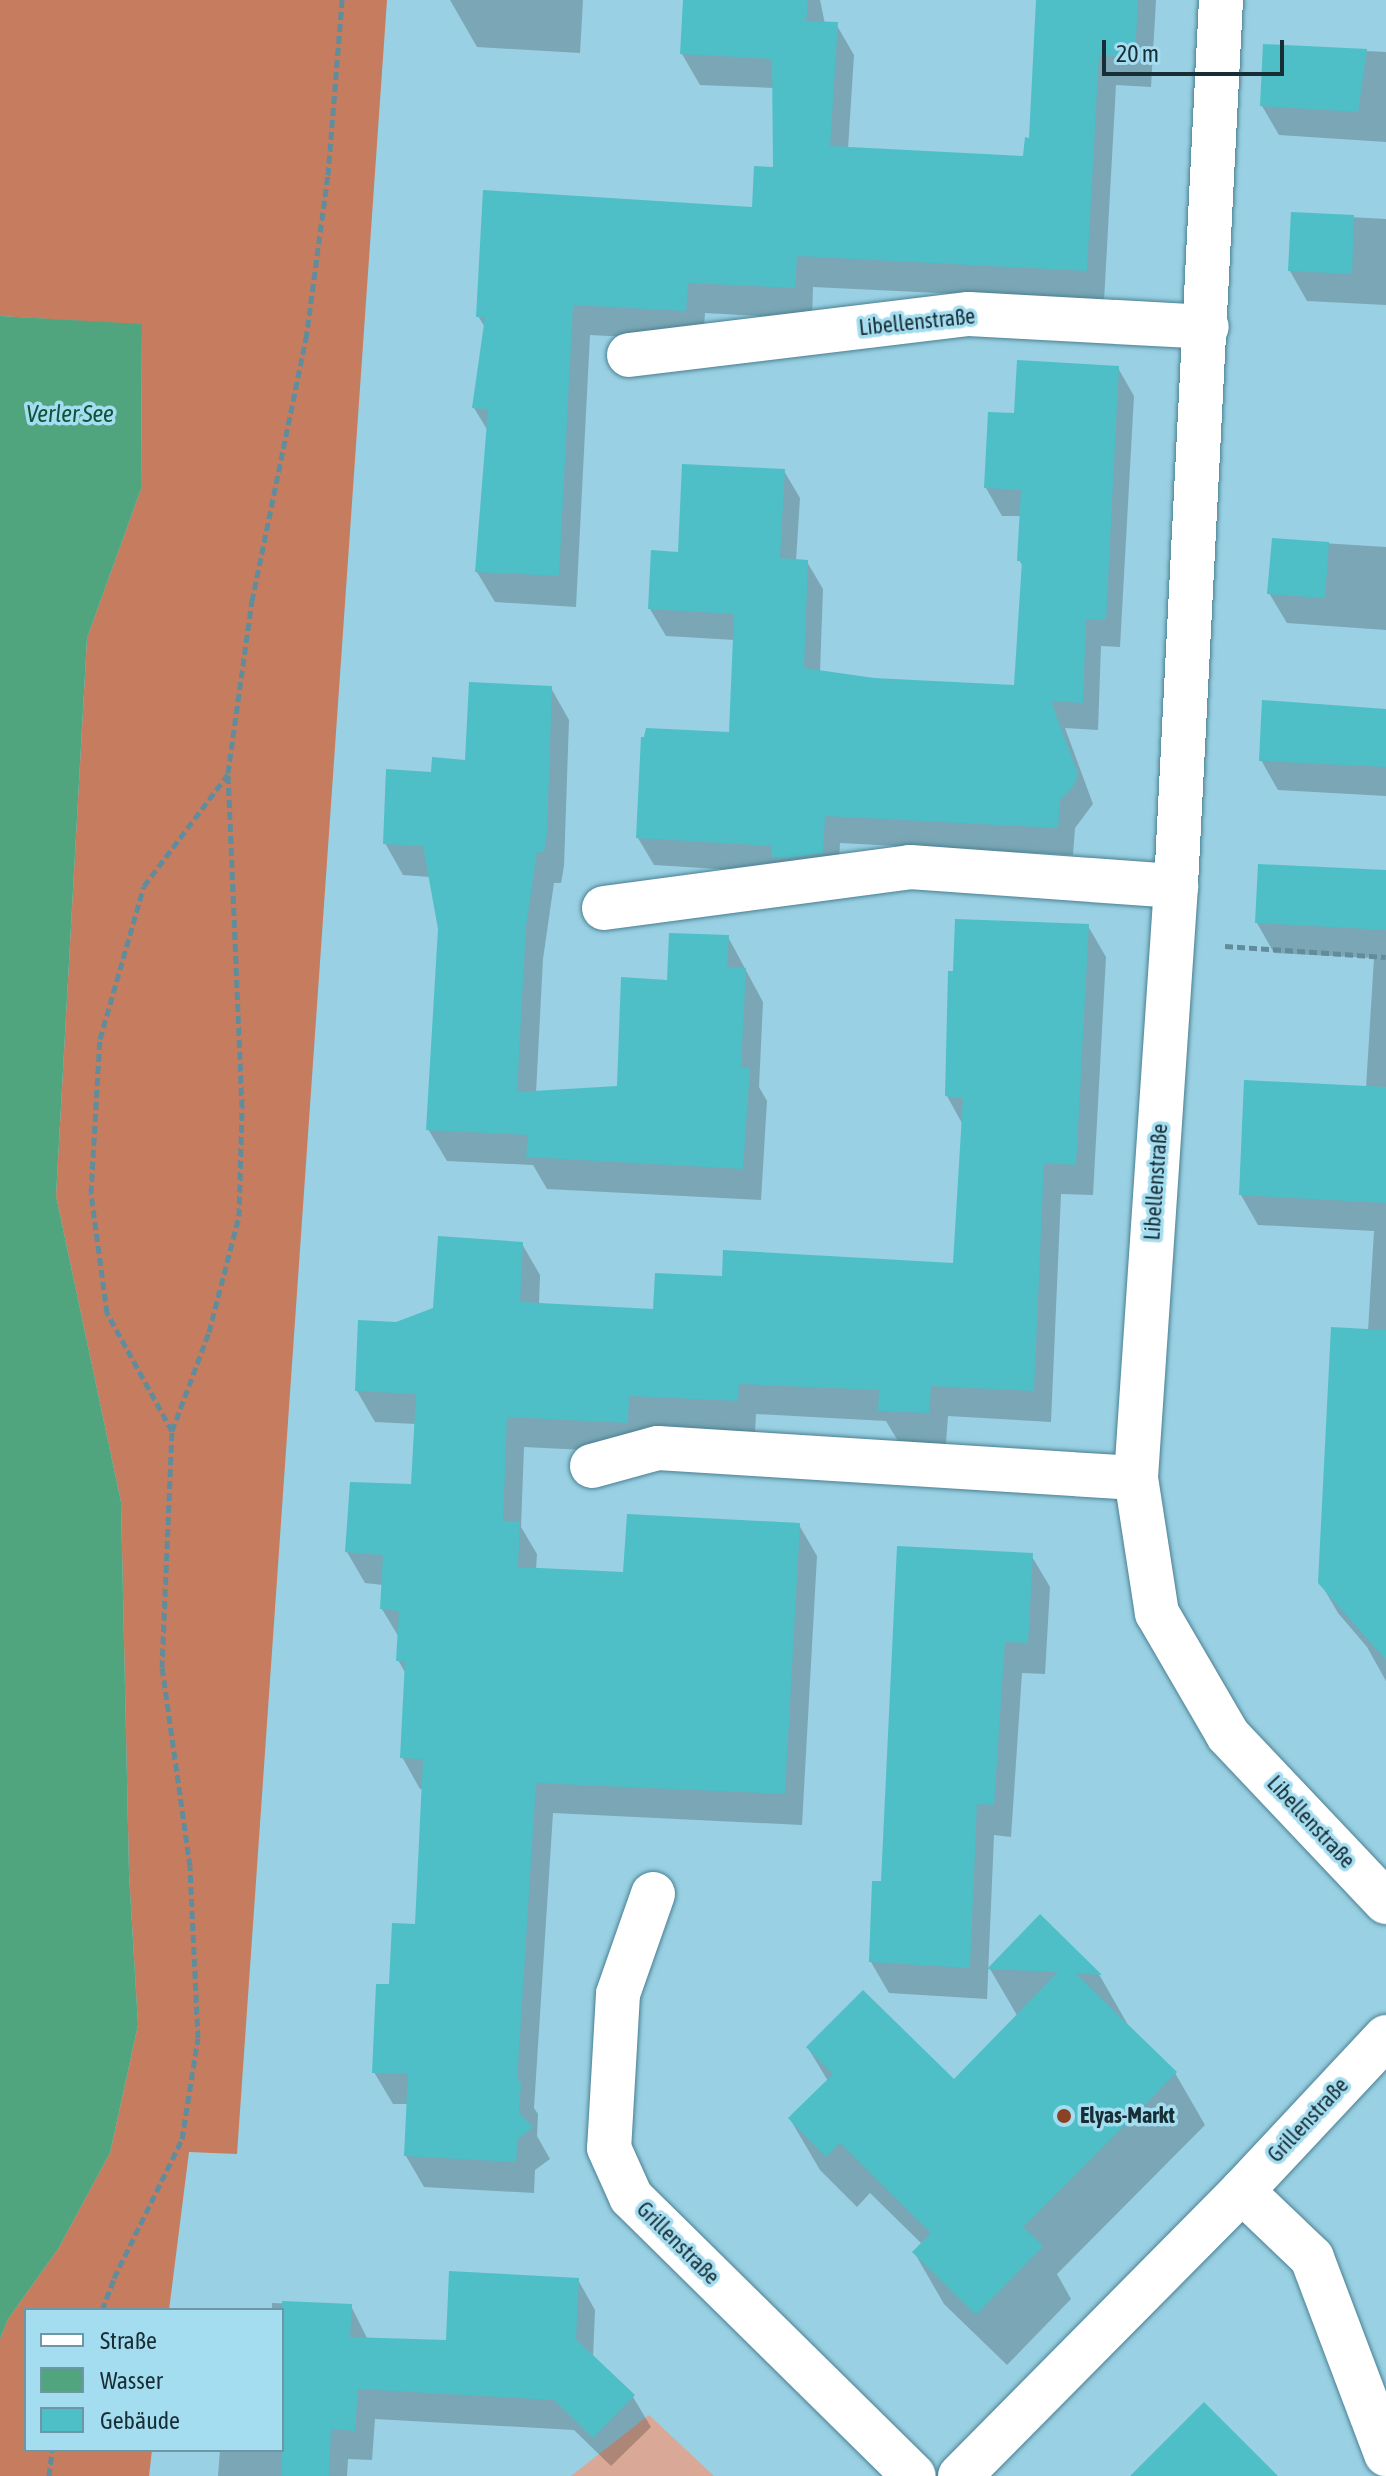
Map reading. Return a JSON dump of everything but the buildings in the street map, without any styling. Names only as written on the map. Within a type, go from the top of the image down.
[{"type":"street","name":"Libellenstraße","points":[[1221,0],[1207,327],[1176,886],[1136,1478],[1157,1613],[1228,1735],[1386,1902]]},
{"type":"street","name":"Libellenstraße","points":[[629,355],[969,314],[1207,327]]},
{"type":"street","points":[[604,908],[910,867],[1176,886]]},
{"type":"street","points":[[592,1466],[658,1448],[1136,1478]]},
{"type":"street","name":"Grillenstraße","points":[[653,1894],[618,1994],[609,2148],[631,2197],[914,2476]]},
{"type":"street","name":"Grillenstraße","points":[[960,2476],[1242,2191],[1386,2037]]},
{"type":"street","points":[[1242,2191],[1312,2258],[1386,2454]]},
{"type":"path","points":[[103,2308],[114,2278],[182,2139],[198,2038],[190,1866],[162,1668],[172,1431],[209,1332],[239,1216],[242,1107],[228,773],[252,601],[306,339],[328,175],[342,0]]},
{"type":"path","points":[[172,1431],[107,1313],[91,1193],[100,1039],[144,886],[228,773]]},
{"type":"path","points":[[1172,942],[1386,957]]},
{"type":"path","points":[[49,2476],[52,2452]]},
{"type":"shaded area","points":[[0,0],[387,0],[237,2154],[189,2152],[169,2308],[24,2308],[24,2452],[152,2452],[149,2476],[0,2476],[0,2339],[8,2319],[58,2249],[110,2153],[138,2025],[129,1873],[121,1502],[56,1196],[87,638],[141,489],[142,325],[0,316]]},
{"type":"shaded area","points":[[649,2415],[714,2476],[571,2476]]},
{"type":"water","name":"Verler See","points":[[0,316],[142,324],[141,489],[87,638],[56,1196],[121,1502],[129,1873],[138,2025],[110,2153],[58,2249],[8,2319],[0,2339]]},
{"type":"place","name":"Elyas-Markt","points":[[1064,2116]]}]
